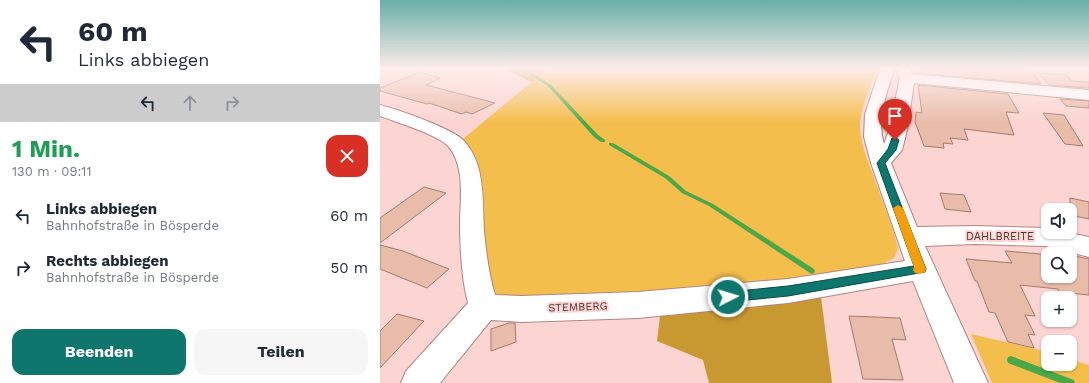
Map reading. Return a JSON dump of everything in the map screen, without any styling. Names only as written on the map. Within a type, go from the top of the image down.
[{"type":"street","points":[[890,87],[873,114],[873,137],[881,163],[921,269],[971,383]]},
{"type":"street","points":[[1022,87],[1089,95]]},
{"type":"street","points":[[380,110],[445,135],[457,144],[465,159],[471,177],[472,232],[477,282],[484,306],[418,383]]},
{"type":"street","name":"DAHLBREITE","points":[[909,237],[1046,237],[1089,247]]},
{"type":"street","name":"STEMBERG","points":[[484,306],[522,309],[638,305],[788,291],[921,269]]},
{"type":"shaded area","points":[[526,87],[871,87],[861,115],[860,130],[862,144],[888,216],[898,249],[894,258],[882,264],[767,287],[503,299],[491,291],[476,175],[463,139]]},
{"type":"shaded area","points":[[821,297],[832,383],[709,383],[703,360],[657,341],[661,308]]},
{"type":"shaded area","points":[[971,334],[1041,350],[1041,371],[1077,371],[1077,361],[1089,365],[1089,383],[992,383]]},
{"type":"building","points":[[433,87],[495,103],[472,114],[466,112],[462,114],[429,103],[427,104],[380,91],[380,88]]},
{"type":"building","points":[[918,87],[937,87],[1008,94],[1019,113],[1006,112],[1014,135],[964,129],[968,140],[950,138],[953,144],[943,143],[944,148],[924,146],[915,122],[916,112],[922,113]]},
{"type":"building","points":[[1060,99],[1089,101],[1089,108],[1066,106]]},
{"type":"building","points":[[1043,113],[1064,115],[1083,146],[1065,144]]},
{"type":"building","points":[[424,187],[446,193],[380,243],[380,218]]},
{"type":"building","points":[[940,193],[964,195],[971,212],[945,209]]},
{"type":"building","points":[[1070,198],[1089,202],[1089,219],[1077,216],[1077,203],[1070,203]]},
{"type":"building","points":[[380,245],[403,251],[449,269],[427,288],[380,269]]},
{"type":"building","points":[[1005,251],[1041,254],[1041,283],[1077,283],[1077,256],[1089,259],[1089,295],[1077,294],[1077,291],[1059,291],[1058,289],[1020,285],[1035,316],[1025,315],[1035,335],[1028,334],[1034,348],[1008,342],[995,313],[989,312],[977,281],[975,281],[966,259],[1012,263]]},
{"type":"building","points":[[397,314],[424,321],[380,368],[380,331]]},
{"type":"building","points":[[849,316],[900,318],[906,340],[892,339],[903,380],[863,379]]},
{"type":"building","points":[[509,323],[515,323],[516,342],[491,351],[491,329]]},
{"type":"waterway","points":[[551,87],[596,136],[603,141]]},
{"type":"waterway","points":[[611,144],[667,177],[684,192],[711,205],[812,271]]},
{"type":"waterway","points":[[1011,360],[1071,383]]},
{"type":"slow traffic","points":[[898,208],[921,269],[919,270]]},
{"type":"route","points":[[728,297],[788,291],[921,269],[881,163],[892,150],[895,140]]}]
